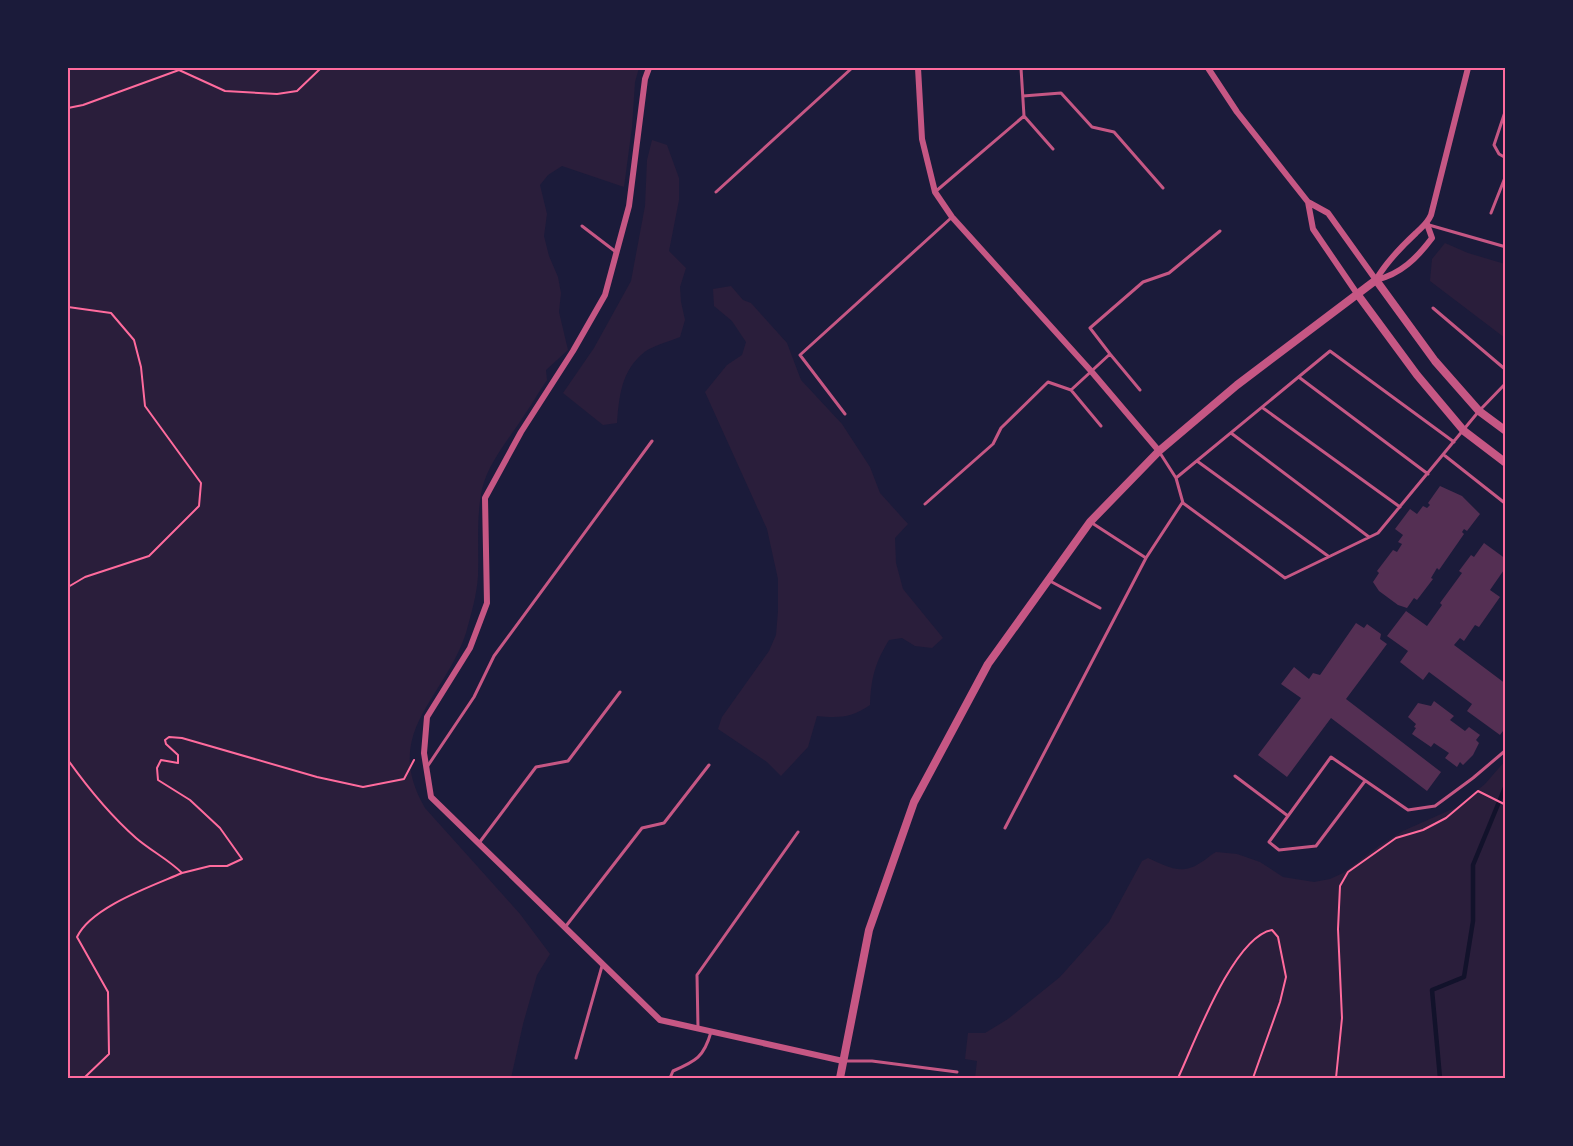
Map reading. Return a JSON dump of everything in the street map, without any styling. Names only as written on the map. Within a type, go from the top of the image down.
[{"type":"street","points":[[649,68],[645,79],[629,206],[605,295],[573,351],[520,432],[485,498],[487,603],[470,648],[427,717],[424,753],[431,797],[660,1020],[843,1061]]},
{"type":"street","points":[[918,68],[922,139],[935,192],[952,217],[1159,451]]},
{"type":"street","points":[[1208,68],[1237,112],[1308,202],[1328,213],[1435,360],[1479,411],[1506,431]]},
{"type":"street","points":[[1376,280],[1392,276],[1419,255],[1432,238],[1428,224],[1468,68]]},
{"type":"street","points":[[1308,202],[1312,229],[1417,375],[1464,431],[1506,463]]},
{"type":"street","points":[[840,1078],[869,930],[914,802],[988,664],[1090,522],[1159,451],[1237,385],[1376,280],[1384,265],[1417,231],[1428,224]]},
{"type":"lane","points":[[716,192],[852,68]]},
{"type":"lane","points":[[1022,68],[1024,116],[1053,149]]},
{"type":"lane","points":[[1023,96],[1061,93],[1092,127],[1114,132],[1163,188]]},
{"type":"lane","points":[[1506,109],[1494,145],[1499,154],[1506,158]]},
{"type":"lane","points":[[935,192],[1024,116]]},
{"type":"lane","points":[[1491,213],[1506,176]]},
{"type":"lane","points":[[845,414],[800,355],[952,217]]},
{"type":"lane","points":[[1428,224],[1506,247]]},
{"type":"lane","points":[[582,226],[616,253]]},
{"type":"lane","points":[[1140,390],[1090,328],[1143,282],[1169,273],[1220,231]]},
{"type":"lane","points":[[1433,308],[1506,370]]},
{"type":"lane","points":[[1176,478],[1330,351],[1454,443]]},
{"type":"lane","points":[[1071,390],[1110,354]]},
{"type":"lane","points":[[1300,378],[1428,474]]},
{"type":"lane","points":[[925,504],[993,444],[1001,428],[1048,382],[1071,390],[1101,426]]},
{"type":"lane","points":[[1159,451],[1176,478],[1183,503],[1285,578],[1378,533],[1479,411],[1506,383]]},
{"type":"lane","points":[[1263,408],[1400,507]]},
{"type":"lane","points":[[1231,434],[1368,537]]},
{"type":"lane","points":[[426,769],[474,696],[494,656],[652,441]]},
{"type":"lane","points":[[1444,455],[1506,504]]},
{"type":"lane","points":[[1197,461],[1328,556]]},
{"type":"lane","points":[[1005,828],[1146,558],[1183,503]]},
{"type":"lane","points":[[1090,522],[1146,558]]},
{"type":"lane","points":[[1048,581],[1100,608]]},
{"type":"lane","points":[[479,843],[536,767],[568,761],[620,692]]},
{"type":"lane","points":[[1365,781],[1316,846],[1279,850],[1269,842],[1331,757],[1408,810],[1435,806],[1506,750]]},
{"type":"lane","points":[[565,927],[642,828],[664,823],[709,765]]},
{"type":"lane","points":[[1235,776],[1288,816]]},
{"type":"lane","points":[[698,1030],[697,975],[798,832]]},
{"type":"lane","points":[[576,1058],[603,964]]},
{"type":"lane","points":[[670,1078],[673,1071],[687,1065],[706,1051],[711,1032]]},
{"type":"lane","points":[[843,1061],[872,1061],[957,1072]]},
{"type":"path","points":[[68,108],[84,105],[179,70],[225,91],[277,94],[297,91],[321,68]]},
{"type":"path","points":[[68,307],[111,313],[134,340],[141,367],[145,406],[201,483],[199,506],[149,556],[85,577],[68,587]]},
{"type":"path","points":[[84,1078],[109,1054],[109,1033],[108,992],[77,937],[82,926],[115,902],[182,873],[210,866],[227,866],[242,859],[220,828],[198,807],[158,780],[157,768],[161,760],[178,763],[178,755],[166,744],[165,740],[169,737],[182,738],[317,777],[363,786],[404,779],[415,758]]},
{"type":"path","points":[[68,760],[110,812],[137,839],[170,861],[182,873]]},
{"type":"path","points":[[1336,1078],[1342,1018],[1338,929],[1340,886],[1348,872],[1396,838],[1423,830],[1446,818],[1478,792],[1506,805]]},
{"type":"path","points":[[1178,1078],[1211,1003],[1228,975],[1252,941],[1264,931],[1272,930],[1278,937],[1286,978],[1280,1002],[1253,1078]]},
{"type":"shaded area","points":[[68,68],[639,68],[635,82],[624,187],[562,166],[548,175],[540,185],[547,214],[544,236],[558,277],[561,293],[559,312],[568,350],[546,370],[547,380],[500,450],[485,479],[479,511],[477,583],[470,619],[456,657],[421,717],[413,737],[410,758],[413,781],[425,808],[520,914],[550,954],[537,975],[511,1078],[68,1078]]},
{"type":"shaded area","points":[[652,140],[667,145],[679,178],[679,200],[669,251],[686,268],[680,287],[685,320],[680,337],[649,349],[634,362],[622,386],[617,423],[603,425],[563,393],[594,348],[631,281],[645,206],[647,160]]},
{"type":"shaded area","points":[[1445,243],[1468,253],[1505,264],[1505,338],[1430,281],[1432,259]]},
{"type":"shaded area","points":[[731,286],[743,300],[751,303],[787,343],[801,380],[842,424],[870,467],[880,493],[908,524],[895,538],[896,563],[903,589],[943,638],[932,648],[915,646],[902,638],[889,640],[875,671],[870,705],[845,716],[817,716],[808,747],[781,776],[767,762],[718,729],[722,717],[769,651],[776,635],[778,611],[778,579],[767,529],[705,392],[727,365],[742,355],[746,342],[732,321],[714,306],[713,289]]},
{"type":"shaded area","points":[[1505,761],[1505,1078],[975,1078],[977,1061],[965,1059],[968,1033],[985,1033],[1008,1019],[1060,977],[1109,922],[1142,861],[1148,858],[1174,868],[1186,869],[1216,852],[1237,854],[1260,862],[1283,877],[1314,882],[1330,879],[1343,873],[1403,831],[1457,807],[1485,784]]},
{"type":"building","points":[[1440,486],[1462,496],[1480,514],[1467,531],[1464,529],[1462,532],[1464,534],[1439,570],[1437,568],[1431,578],[1433,579],[1417,600],[1414,598],[1407,608],[1398,605],[1379,591],[1373,582],[1379,573],[1377,571],[1393,550],[1397,552],[1402,544],[1398,542],[1403,535],[1395,529],[1410,509],[1417,514],[1423,506],[1427,508]]},
{"type":"building","points":[[1484,543],[1506,559],[1506,567],[1490,590],[1500,597],[1479,627],[1475,625],[1464,641],[1460,638],[1454,645],[1506,684],[1506,727],[1500,735],[1467,711],[1472,704],[1429,672],[1423,680],[1400,662],[1408,651],[1387,636],[1406,611],[1427,626],[1442,605],[1440,603],[1462,573],[1459,571],[1471,555],[1474,557]]},
{"type":"building","points":[[1356,623],[1364,628],[1367,624],[1381,634],[1380,639],[1387,644],[1346,699],[1441,772],[1427,791],[1331,718],[1287,777],[1258,755],[1301,698],[1281,684],[1294,667],[1309,679],[1313,673],[1320,675]]},
{"type":"building","points":[[1434,701],[1454,716],[1450,720],[1465,731],[1469,727],[1480,735],[1476,740],[1479,743],[1473,755],[1463,765],[1460,762],[1457,767],[1445,758],[1449,753],[1434,743],[1431,747],[1412,734],[1416,724],[1408,717],[1418,703],[1431,706]]},
{"type":"waterway","points":[[1440,1078],[1432,990],[1464,977],[1473,921],[1473,865],[1506,785]]}]
